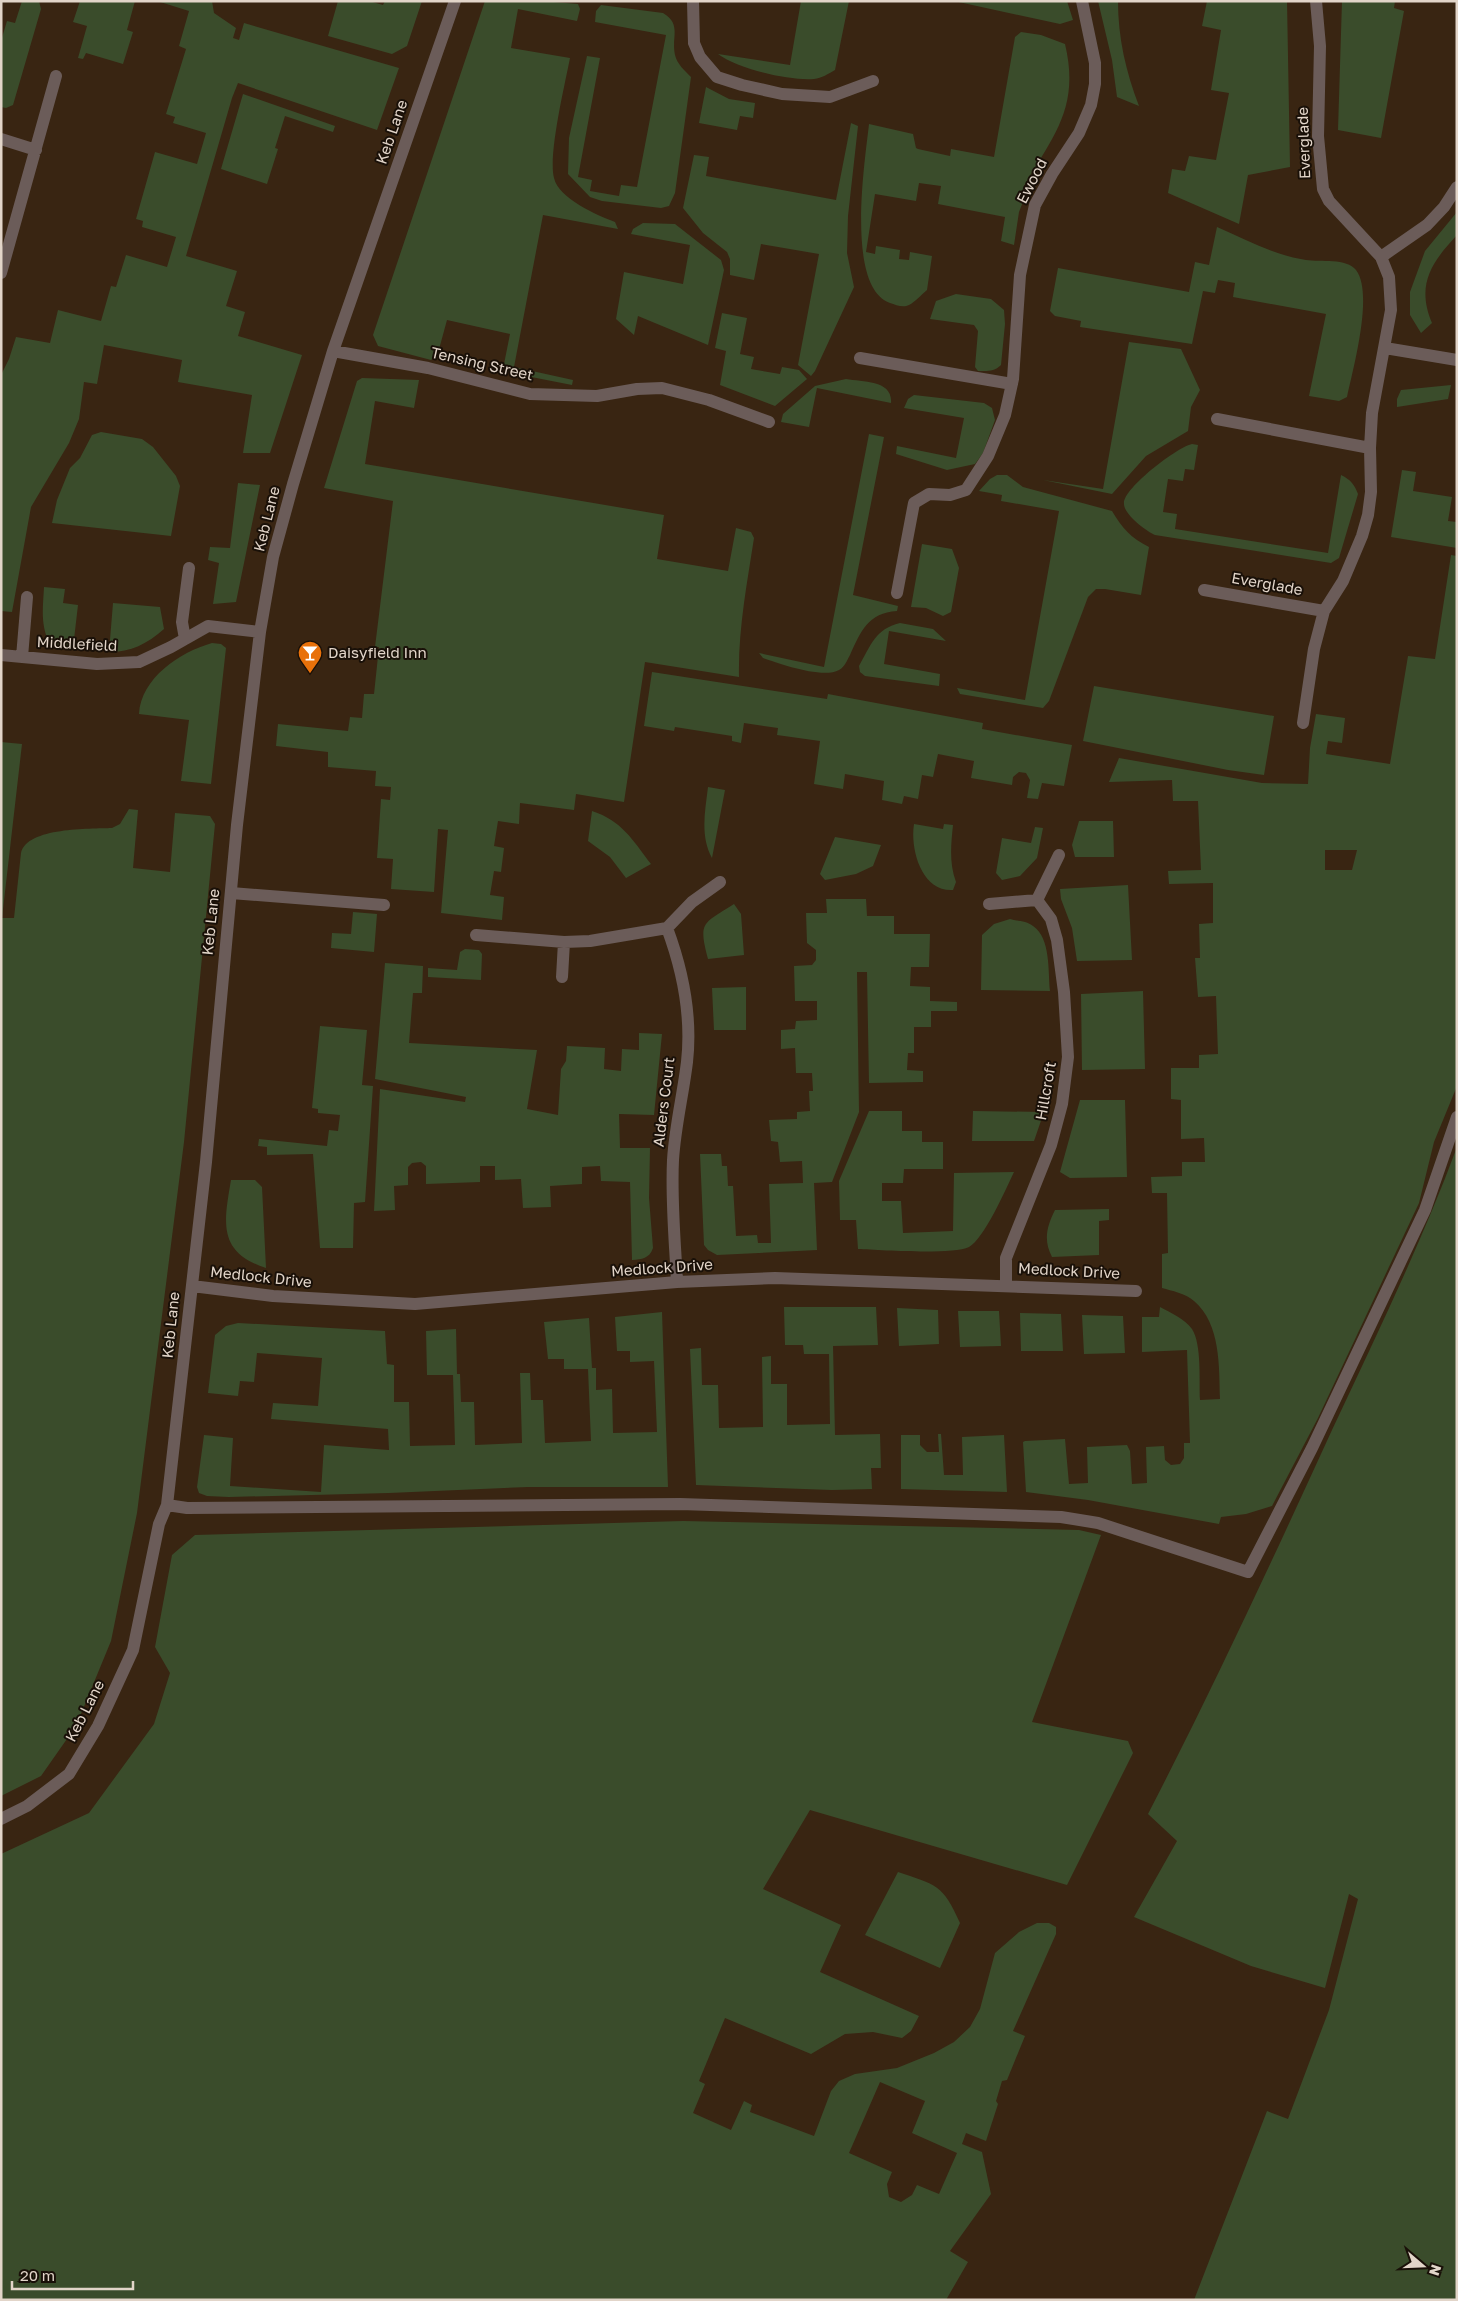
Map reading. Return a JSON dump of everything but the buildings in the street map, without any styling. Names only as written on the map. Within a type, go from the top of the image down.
[{"type":"street","name":"Keb Lane","points":[[1,1819],[27,1806],[69,1774],[98,1726],[133,1650],[159,1524],[167,1504],[213,1092],[230,893],[260,632],[274,557],[293,484],[333,351],[455,1]]},
{"type":"street","points":[[693,1],[694,43],[700,57],[717,77],[782,94],[830,97],[873,81]]},
{"type":"street","name":"Ewood","points":[[897,593],[914,503],[928,494],[950,495],[966,490],[988,456],[1005,415],[1012,384],[1020,275],[1035,205],[1079,132],[1091,105],[1095,84],[1095,62],[1082,1]]},
{"type":"street","name":"Everglade","points":[[1302,723],[1314,649],[1324,611],[1343,581],[1364,529],[1371,492],[1370,448],[1372,413],[1391,310],[1389,277],[1381,257],[1329,200],[1323,189],[1318,136],[1320,46],[1316,1]]},
{"type":"street","points":[[1,273],[56,76]]},
{"type":"street","points":[[1,138],[36,150]]},
{"type":"street","points":[[1381,257],[1427,225],[1444,207],[1457,187]]},
{"type":"street","points":[[1385,348],[1457,360]]},
{"type":"street","name":"Tensing Street","points":[[333,351],[428,368],[530,394],[596,396],[637,389],[662,388],[709,400],[769,422]]},
{"type":"street","points":[[860,358],[1012,384]]},
{"type":"street","points":[[1217,419],[1370,448]]},
{"type":"street","points":[[185,639],[182,622],[189,568]]},
{"type":"street","name":"Everglade","points":[[1204,590],[1324,611]]},
{"type":"street","name":"Middlefield","points":[[22,657],[27,597]]},
{"type":"street","name":"Middlefield","points":[[1,655],[97,664],[139,662],[208,626],[260,632]]},
{"type":"street","points":[[989,904],[1037,900],[1059,855]]},
{"type":"street","points":[[476,934],[564,942],[590,941],[668,928],[692,902],[720,882]]},
{"type":"street","points":[[230,893],[384,905]]},
{"type":"street","name":"Hillcroft","points":[[1006,1285],[1006,1258],[1051,1145],[1062,1104],[1068,1058],[1064,992],[1057,940],[1051,919],[1037,900]]},
{"type":"street","name":"Alders Court","points":[[668,928],[679,958],[684,984],[688,1036],[687,1061],[674,1158],[672,1192],[677,1282]]},
{"type":"street","points":[[562,977],[564,942]]},
{"type":"street","points":[[167,1504],[187,1508],[680,1504],[1061,1517],[1098,1523],[1248,1572],[1312,1448],[1425,1210],[1457,1117]]},
{"type":"street","name":"Medlock Drive","points":[[192,1286],[282,1296],[415,1304],[677,1282],[801,1278],[1136,1291]]},
{"type":"green space","points":[[22,1],[39,1],[41,9],[13,105],[6,108],[1,107],[1,41],[7,21],[15,23]]},
{"type":"green space","points":[[80,1],[135,1],[127,30],[133,32],[123,64],[86,53],[83,59],[78,58],[87,26],[73,22]]},
{"type":"green space","points":[[157,1],[212,1],[214,13],[236,28],[233,38],[239,40],[244,23],[399,68],[377,130],[238,83],[232,98],[186,256],[237,271],[226,306],[245,312],[238,336],[302,355],[270,453],[243,453],[252,395],[178,382],[182,360],[104,345],[97,384],[84,382],[79,419],[69,443],[31,507],[12,612],[1,611],[1,375],[9,359],[16,337],[50,343],[58,310],[101,321],[111,286],[116,287],[126,255],[167,267],[176,237],[142,227],[143,221],[136,219],[155,152],[197,164],[206,133],[173,123],[175,117],[166,114],[186,49],[179,46],[189,11]]},
{"type":"green space","points":[[338,1],[369,1],[383,5],[385,1],[422,1],[407,46],[392,54],[328,36]]},
{"type":"green space","points":[[485,1],[542,1],[578,4],[580,9],[577,21],[518,9],[511,48],[570,58],[555,137],[553,153],[554,178],[557,186],[563,193],[589,211],[615,222],[618,229],[543,215],[514,367],[573,380],[572,385],[516,374],[503,369],[510,334],[447,320],[438,353],[431,360],[378,346],[373,335]]},
{"type":"green space","points":[[801,1],[849,1],[835,70],[817,78],[791,78],[764,73],[738,65],[718,54],[790,65]]},
{"type":"green space","points":[[954,1],[1067,1],[1073,20],[1060,24]]},
{"type":"green space","points":[[1098,1],[1118,1],[1119,28],[1124,55],[1139,106],[1117,97],[1112,60]]},
{"type":"green space","points":[[1207,1],[1287,1],[1290,167],[1248,175],[1239,224],[1168,193],[1172,169],[1185,171],[1189,156],[1216,160],[1229,93],[1211,90],[1221,30],[1202,26]]},
{"type":"green space","points":[[1342,1],[1395,1],[1394,8],[1404,11],[1381,138],[1338,130]]},
{"type":"green space","points":[[601,5],[663,13],[669,17],[674,26],[676,58],[691,77],[675,193],[669,206],[661,208],[602,201],[590,197],[568,174],[569,138],[587,56],[600,58],[578,177],[592,180],[590,191],[619,196],[621,185],[637,187],[666,35],[595,22],[596,11]]},
{"type":"green space","points":[[1021,32],[1041,35],[1065,44],[1069,66],[1069,86],[1067,103],[1061,120],[1024,186],[1028,189],[1019,212],[1014,245],[1001,241],[1005,217],[938,204],[941,186],[919,183],[916,201],[875,194],[866,252],[875,254],[876,246],[900,250],[899,259],[909,260],[910,252],[932,256],[927,290],[907,306],[890,303],[876,292],[867,273],[863,249],[862,193],[869,124],[913,134],[916,148],[918,149],[950,156],[951,149],[994,157],[1015,37]]},
{"type":"green space","points":[[706,87],[729,99],[755,103],[753,118],[740,116],[737,130],[699,123]]},
{"type":"green space","points":[[243,94],[335,126],[333,132],[285,116],[275,148],[278,149],[267,184],[221,169]]},
{"type":"green space","points":[[851,123],[858,126],[848,216],[847,253],[854,287],[811,376],[798,365],[819,254],[761,244],[754,280],[730,275],[730,259],[727,252],[703,233],[683,208],[694,155],[709,157],[706,176],[836,200]]},
{"type":"green space","points":[[1457,212],[1457,235],[1433,265],[1429,275],[1425,297],[1432,323],[1421,333],[1410,315],[1410,292],[1425,251]]},
{"type":"green space","points":[[643,223],[675,224],[721,260],[724,270],[708,345],[638,316],[634,335],[616,319],[624,272],[683,284],[690,245],[631,234],[633,229]]},
{"type":"green space","points":[[1217,227],[1282,255],[1306,260],[1340,262],[1352,266],[1356,270],[1361,281],[1363,313],[1347,397],[1339,401],[1309,396],[1326,314],[1233,297],[1235,283],[1218,280],[1215,293],[1203,291],[1192,344],[1080,327],[1081,321],[1055,316],[1050,311],[1058,268],[1189,292],[1195,262],[1209,265]]},
{"type":"green space","points":[[956,294],[991,299],[1004,310],[1005,324],[1001,365],[996,369],[978,371],[975,367],[978,331],[974,325],[930,319],[936,301]]},
{"type":"green space","points":[[722,313],[747,318],[740,354],[754,357],[751,369],[780,374],[782,367],[799,370],[807,379],[775,406],[720,385],[726,351],[715,348]]},
{"type":"green space","points":[[1129,342],[1181,349],[1200,390],[1191,407],[1188,431],[1146,456],[1112,494],[1043,480],[1103,489]]},
{"type":"green space","points":[[362,378],[419,380],[414,408],[375,401],[365,464],[664,515],[657,559],[728,571],[736,528],[751,532],[754,538],[741,624],[739,677],[645,662],[624,802],[576,794],[574,810],[520,803],[519,824],[498,821],[494,846],[504,848],[501,872],[494,871],[490,895],[504,897],[502,920],[441,913],[448,830],[438,829],[434,892],[391,889],[393,859],[377,858],[381,799],[390,800],[391,787],[375,786],[376,771],[328,767],[328,752],[276,746],[278,724],[348,731],[350,717],[362,718],[364,694],[374,694],[379,647],[375,647],[393,501],[324,488],[357,381]]},
{"type":"green space","points":[[846,379],[882,386],[890,395],[891,403],[817,388],[809,427],[781,422],[783,414],[815,386]]},
{"type":"green space","points":[[1451,385],[1448,399],[1397,407],[1397,399],[1401,390]]},
{"type":"green space","points":[[914,395],[984,403],[992,408],[995,420],[983,453],[975,464],[947,470],[896,454],[897,446],[956,458],[964,418],[904,408],[908,399]]},
{"type":"green space","points":[[101,432],[142,439],[153,447],[176,476],[180,486],[171,536],[52,523],[57,500],[70,468],[80,458],[92,435]]},
{"type":"green space","points":[[869,434],[884,437],[853,595],[898,606],[897,611],[887,612],[872,619],[862,631],[846,663],[839,670],[823,673],[812,672],[763,658],[759,653],[824,667]]},
{"type":"green space","points":[[1192,444],[1198,445],[1194,470],[1185,469],[1183,481],[1168,479],[1163,512],[1177,514],[1175,529],[1328,553],[1341,475],[1352,483],[1358,494],[1339,558],[1331,563],[1155,535],[1146,530],[1127,512],[1124,503],[1126,496],[1152,469],[1175,452]]},
{"type":"green space","points":[[1402,470],[1416,472],[1413,491],[1452,497],[1448,521],[1457,522],[1457,548],[1391,537]]},
{"type":"green space","points":[[997,475],[1007,475],[1023,487],[1112,511],[1127,532],[1149,547],[1141,595],[1096,589],[1088,597],[1049,701],[1043,708],[960,694],[957,688],[1025,700],[1059,511],[1001,501],[1002,495],[979,491],[990,479]]},
{"type":"green space","points":[[238,483],[260,485],[236,602],[213,604],[219,563],[208,560],[210,547],[230,548]]},
{"type":"green space","points":[[922,544],[952,549],[959,568],[951,612],[943,616],[926,608],[911,607]]},
{"type":"green space","points":[[1451,555],[1457,556],[1457,1086],[1434,1142],[1419,1203],[1318,1418],[1272,1506],[1246,1514],[1221,1517],[1219,1524],[1088,1500],[1026,1492],[1023,1442],[1025,1441],[1065,1439],[1069,1484],[1088,1483],[1087,1447],[1127,1445],[1130,1451],[1132,1484],[1147,1483],[1146,1447],[1164,1446],[1165,1460],[1171,1465],[1180,1464],[1184,1458],[1184,1443],[1190,1443],[1187,1350],[1142,1352],[1142,1317],[1159,1317],[1160,1307],[1178,1316],[1192,1329],[1199,1353],[1200,1400],[1220,1399],[1217,1347],[1209,1322],[1203,1311],[1190,1298],[1162,1288],[1162,1254],[1168,1253],[1167,1193],[1152,1193],[1151,1177],[1182,1176],[1182,1162],[1205,1162],[1204,1138],[1181,1139],[1181,1100],[1171,1099],[1171,1068],[1199,1068],[1199,1055],[1218,1054],[1216,996],[1198,997],[1195,958],[1200,958],[1199,924],[1213,923],[1213,883],[1169,884],[1168,871],[1201,870],[1198,801],[1173,801],[1172,780],[1109,782],[1119,758],[1262,783],[1308,784],[1310,748],[1316,714],[1345,718],[1342,743],[1328,741],[1326,754],[1390,764],[1408,656],[1435,659]],"holes":[[[1325,850],[1357,850],[1352,870],[1325,870]]]},
{"type":"green space","points":[[44,587],[65,589],[63,603],[78,605],[73,648],[50,644],[43,623]]},
{"type":"green space","points":[[113,603],[160,607],[164,629],[151,639],[132,649],[109,652]]},
{"type":"green space","points":[[900,623],[933,629],[946,641],[889,631],[884,664],[940,674],[939,686],[865,676],[860,672],[859,666],[879,634],[885,629]]},
{"type":"green space","points":[[212,643],[221,644],[226,648],[211,784],[181,781],[189,720],[139,714],[141,701],[147,689],[164,668],[187,653]]},
{"type":"green space","points":[[652,672],[827,699],[828,694],[983,723],[982,729],[1072,745],[1064,786],[1042,783],[1038,799],[1027,798],[1030,780],[1026,773],[1019,772],[1013,777],[1012,785],[971,778],[974,761],[938,754],[933,777],[922,775],[918,799],[904,796],[902,804],[882,800],[884,781],[845,774],[843,789],[814,784],[820,741],[777,735],[778,728],[744,723],[741,743],[732,741],[732,736],[675,727],[674,731],[644,726]]},
{"type":"green space","points":[[1094,686],[1274,716],[1264,775],[1228,770],[1083,741]]},
{"type":"green space","points":[[1,742],[22,744],[2,918],[14,918],[21,853],[26,845],[35,838],[75,829],[112,828],[120,824],[129,809],[138,810],[133,868],[170,872],[175,813],[210,816],[215,824],[184,1142],[137,1513],[111,1641],[76,1726],[41,1776],[1,1796]]},
{"type":"green space","points":[[708,787],[725,790],[712,858],[708,850],[705,832]]},
{"type":"green space","points":[[592,811],[611,820],[626,832],[651,864],[626,878],[610,857],[588,841]]},
{"type":"green space","points":[[1079,821],[1113,821],[1114,857],[1075,857],[1072,845]]},
{"type":"green space","points":[[914,824],[943,829],[944,824],[953,825],[951,861],[956,882],[953,890],[942,889],[933,884],[920,867],[914,845]]},
{"type":"green space","points":[[1035,827],[1043,828],[1037,858],[1020,876],[1002,880],[996,873],[1002,838],[1031,843]]},
{"type":"green space","points":[[835,837],[881,845],[873,866],[856,874],[825,880],[820,874]]},
{"type":"green space","points":[[1128,885],[1132,960],[1077,961],[1072,928],[1061,899],[1060,889]]},
{"type":"green space","points":[[826,899],[866,899],[867,916],[894,916],[894,934],[930,934],[929,967],[911,967],[910,986],[930,987],[930,1001],[957,1002],[957,1011],[931,1011],[931,1027],[914,1027],[914,1053],[908,1053],[907,1070],[923,1071],[923,1082],[869,1083],[867,972],[857,972],[859,1112],[832,1182],[814,1183],[817,1250],[717,1255],[708,1250],[704,1245],[700,1154],[721,1154],[722,1166],[727,1166],[728,1186],[733,1186],[736,1236],[757,1235],[758,1243],[771,1243],[769,1184],[803,1183],[802,1161],[780,1162],[778,1142],[771,1141],[769,1120],[797,1119],[797,1112],[810,1111],[809,1091],[813,1091],[812,1073],[796,1073],[795,1048],[781,1049],[781,1030],[795,1029],[796,1021],[817,1020],[817,1001],[795,1001],[794,966],[812,965],[816,960],[816,950],[807,943],[806,913],[827,913]]},
{"type":"green space","points":[[734,904],[741,914],[744,955],[708,959],[703,937],[706,925],[715,916]]},
{"type":"green space","points":[[353,912],[377,914],[374,952],[331,948],[332,933],[351,934]]},
{"type":"green space","points":[[1010,919],[1031,924],[1039,931],[1048,956],[1050,991],[981,990],[982,935],[994,924]]},
{"type":"green space","points":[[465,949],[479,950],[482,954],[481,980],[428,977],[428,968],[457,970],[460,952]]},
{"type":"green space","points":[[385,963],[423,966],[422,993],[413,993],[409,1043],[537,1050],[527,1109],[558,1115],[561,1069],[566,1061],[567,1046],[605,1048],[604,1069],[621,1071],[622,1049],[639,1050],[639,1033],[662,1034],[654,1115],[619,1114],[620,1148],[650,1148],[649,1198],[653,1248],[647,1256],[642,1259],[632,1260],[630,1182],[601,1181],[600,1166],[582,1167],[582,1184],[550,1186],[551,1207],[523,1208],[521,1179],[495,1180],[495,1166],[480,1166],[480,1182],[426,1184],[426,1166],[421,1162],[412,1163],[408,1167],[408,1185],[394,1186],[395,1210],[374,1211],[380,1089],[465,1102],[466,1097],[375,1079]]},
{"type":"green space","points":[[746,987],[746,1030],[714,1030],[712,988]]},
{"type":"green space","points":[[1143,991],[1145,1069],[1082,1070],[1081,994]]},
{"type":"green space","points":[[320,1026],[367,1030],[362,1085],[373,1086],[365,1202],[354,1203],[353,1248],[320,1248],[313,1154],[267,1155],[267,1147],[258,1146],[259,1139],[327,1146],[329,1130],[338,1131],[340,1115],[318,1113],[318,1109],[312,1108]]},
{"type":"green space","points":[[1080,1100],[1125,1100],[1127,1177],[1070,1178],[1060,1172]]},
{"type":"green space","points":[[869,1111],[902,1111],[902,1131],[922,1131],[922,1142],[943,1142],[943,1169],[904,1169],[903,1183],[882,1183],[882,1201],[901,1201],[903,1233],[953,1231],[954,1173],[1014,1172],[988,1224],[969,1247],[948,1251],[858,1249],[856,1220],[840,1220],[839,1181]]},
{"type":"green space","points":[[973,1111],[1044,1112],[1034,1141],[972,1141]]},
{"type":"green space","points":[[1457,1147],[1457,2300],[1194,2300],[1267,2111],[1288,2119],[1329,2010],[1358,1899],[1349,1894],[1325,1988],[1251,1966],[1134,1917],[1177,1841],[1148,1814],[1242,1623],[1381,1325],[1428,1219]]},
{"type":"green space","points":[[231,1180],[255,1180],[262,1187],[266,1268],[250,1261],[239,1253],[227,1234],[226,1222]]},
{"type":"green space","points":[[1109,1209],[1109,1220],[1099,1221],[1099,1255],[1052,1257],[1049,1251],[1047,1233],[1055,1210]]},
{"type":"green space","points":[[784,1307],[876,1307],[878,1345],[833,1346],[835,1435],[880,1434],[881,1468],[871,1468],[872,1489],[832,1490],[696,1485],[690,1349],[701,1348],[702,1385],[718,1385],[719,1428],[763,1427],[762,1357],[771,1356],[771,1384],[787,1384],[787,1425],[830,1424],[829,1354],[804,1354],[803,1345],[785,1345]]},
{"type":"green space","points":[[897,1308],[938,1310],[939,1344],[899,1346]]},
{"type":"green space","points":[[958,1311],[999,1311],[1001,1346],[960,1347]]},
{"type":"green space","points":[[662,1312],[668,1487],[528,1487],[229,1497],[207,1496],[199,1493],[197,1487],[204,1435],[233,1438],[230,1486],[321,1492],[324,1445],[389,1450],[388,1429],[271,1419],[273,1403],[318,1406],[322,1358],[257,1353],[254,1382],[240,1381],[238,1396],[208,1393],[215,1335],[226,1326],[238,1323],[385,1331],[387,1364],[394,1365],[394,1402],[409,1402],[410,1446],[455,1445],[453,1375],[427,1375],[426,1331],[456,1329],[457,1374],[460,1374],[461,1402],[474,1402],[475,1445],[522,1443],[520,1373],[530,1373],[531,1400],[543,1400],[545,1443],[591,1441],[588,1369],[564,1369],[564,1359],[548,1359],[544,1322],[589,1318],[592,1368],[596,1368],[596,1390],[612,1389],[613,1433],[657,1432],[654,1361],[630,1362],[630,1351],[617,1351],[615,1317]]},
{"type":"green space","points":[[1020,1313],[1061,1314],[1063,1351],[1021,1351]]},
{"type":"green space","points":[[1082,1315],[1123,1316],[1125,1353],[1084,1354]]},
{"type":"green space","points":[[938,1434],[941,1434],[944,1475],[963,1475],[962,1437],[1004,1435],[1007,1492],[901,1489],[901,1435],[920,1435],[920,1445],[927,1452],[939,1452]]},
{"type":"green space","points":[[683,1521],[1079,1530],[1101,1535],[1032,1722],[1128,1741],[1133,1753],[1067,1885],[810,1810],[763,1889],[841,1925],[820,1972],[919,2016],[911,2031],[902,2038],[873,2032],[845,2034],[811,2054],[725,2018],[699,2081],[705,2084],[693,2113],[731,2130],[744,2101],[752,2105],[750,2112],[814,2136],[831,2091],[839,2081],[855,2074],[897,2068],[934,2053],[954,2042],[970,2027],[980,2009],[995,1953],[1019,1932],[1037,1923],[1049,1923],[1056,1927],[1056,1934],[1013,2031],[1025,2036],[1007,2080],[1002,2081],[996,2101],[998,2104],[986,2141],[966,2133],[962,2144],[982,2152],[991,2194],[950,2251],[968,2262],[946,2300],[1,2300],[1,1854],[89,1813],[154,1724],[170,1673],[155,1647],[172,1555],[195,1535]],"holes":[[[880,2082],[925,2101],[912,2133],[957,2153],[939,2194],[917,2185],[912,2195],[901,2202],[889,2197],[887,2184],[892,2172],[849,2153]]]},
{"type":"green space","points":[[898,1872],[937,1888],[948,1900],[960,1923],[940,1968],[865,1935]]},
{"type":"place","name":"Daisyfield Inn","points":[[310,674]]}]
